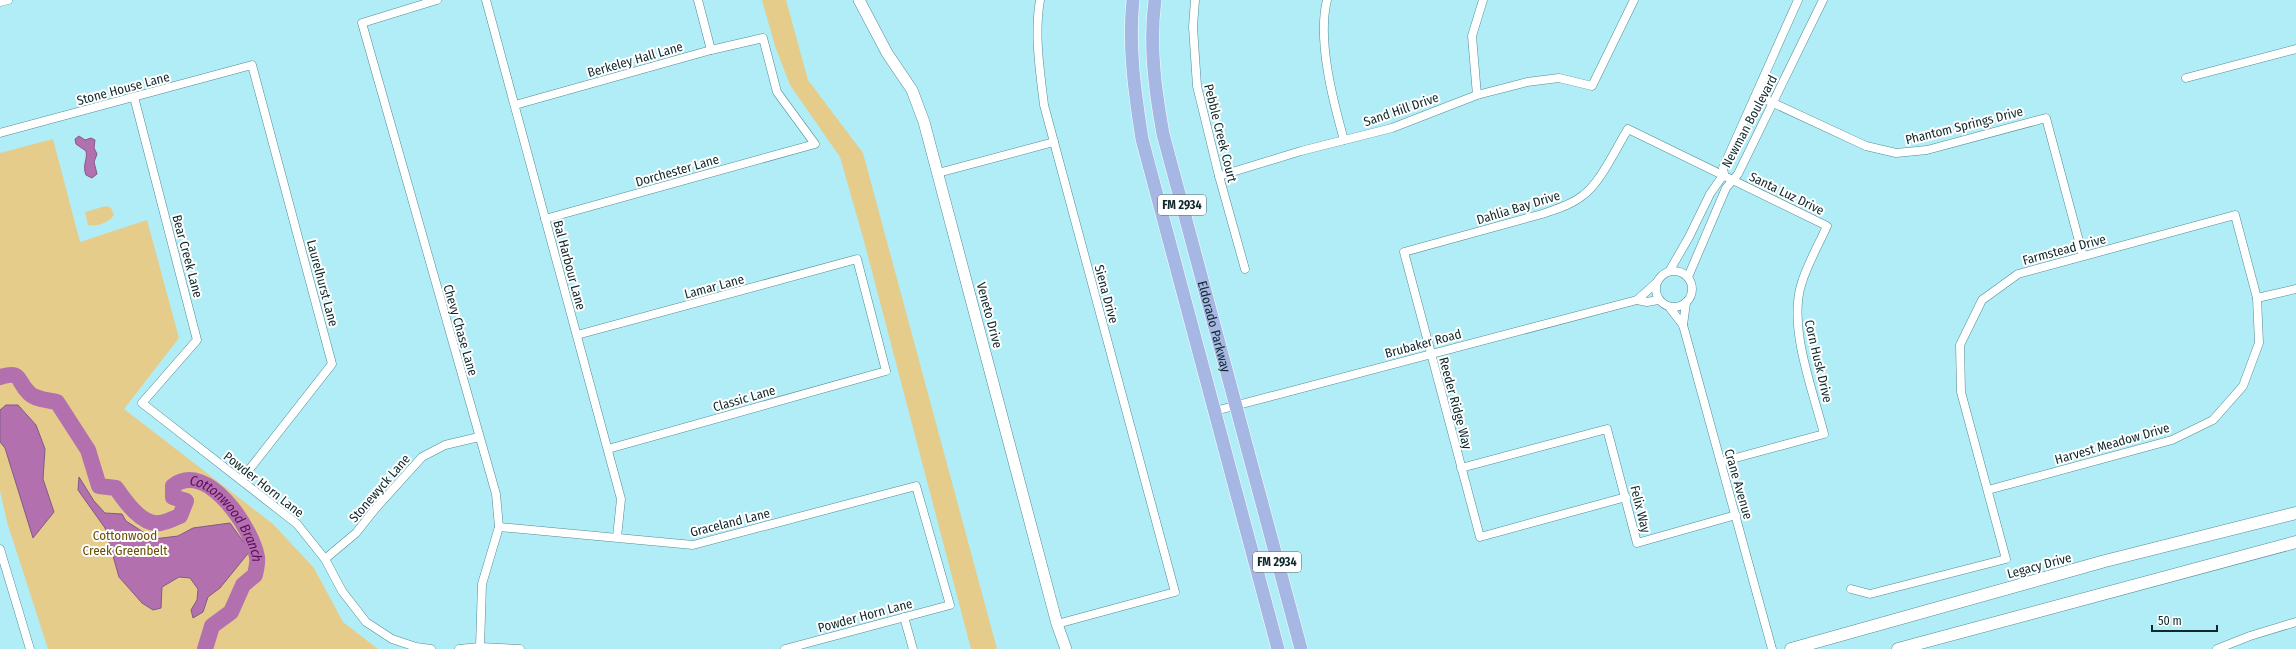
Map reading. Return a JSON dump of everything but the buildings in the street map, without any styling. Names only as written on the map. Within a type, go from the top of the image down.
[{"type":"main road","name":"Eldorado Parkway","points":[[1133,0],[1132,47],[1135,95],[1142,138],[1278,649]]},
{"type":"main road","name":"Eldorado Parkway","points":[[1154,0],[1153,47],[1156,92],[1163,134],[1301,649]]},
{"type":"main road","name":"Legacy Drive","points":[[1792,649],[2098,563],[2296,513]]},
{"type":"main road","points":[[1898,649],[2296,542]]},
{"type":"street","points":[[0,2],[8,0]]},
{"type":"street","name":"Chevy Chase Lane","points":[[437,0],[362,22],[496,494],[499,527],[482,584],[480,647]]},
{"type":"street","name":"Bal Harbour Lane","points":[[486,0],[621,500],[617,537]]},
{"type":"street","points":[[698,0],[712,50]]},
{"type":"street","name":"Veneto Drive","points":[[859,0],[887,53],[912,90],[924,122],[1057,624],[1066,649]]},
{"type":"street","name":"Siena Drive","points":[[1040,0],[1038,13],[1038,58],[1044,105],[1175,592],[1057,624]]},
{"type":"street","name":"Pebble Creek Court","points":[[1195,0],[1193,28],[1196,86],[1219,176],[1246,269]]},
{"type":"street","points":[[1327,0],[1324,12],[1328,82],[1344,140]]},
{"type":"street","points":[[1477,95],[1472,36],[1482,0]]},
{"type":"street","name":"Sand Hill Drive","points":[[1219,176],[1344,140],[1392,128],[1477,95],[1527,82],[1559,78],[1592,86],[1634,0]]},
{"type":"street","name":"Newman Boulevard","points":[[1670,270],[1689,237],[1710,194],[1724,174],[1723,168],[1798,0]]},
{"type":"street","name":"Newman Boulevard","points":[[1688,276],[1732,179],[1738,174],[1823,0]]},
{"type":"street","name":"Berkeley Hall Lane","points":[[514,105],[712,50],[763,38],[777,92],[816,144]]},
{"type":"street","points":[[2186,78],[2296,49]]},
{"type":"street","name":"Stone House Lane","points":[[0,133],[252,65]]},
{"type":"street","name":"Laurelhurst Lane","points":[[241,480],[332,364],[252,65]]},
{"type":"street","name":"Phantom Springs Drive","points":[[1756,95],[1774,102],[1866,146],[1896,153],[1927,150],[2046,118],[2083,256]]},
{"type":"street","name":"Bear Creek Lane","points":[[134,97],[197,340],[142,403]]},
{"type":"street","name":"Santa Luz Drive","points":[[1628,129],[1724,174],[1827,226]]},
{"type":"street","name":"Dahlia Bay Drive","points":[[1404,252],[1542,214],[1565,206],[1583,196],[1595,183],[1628,129]]},
{"type":"street","points":[[938,173],[1054,142]]},
{"type":"street","name":"Dorchester Lane","points":[[545,219],[816,144]]},
{"type":"street","name":"Farmstead Drive","points":[[1851,589],[1870,594],[2006,559],[1961,392],[1960,345],[1982,300],[2018,274],[2235,216]]},
{"type":"street","name":"Harvest Meadow Drive","points":[[1988,490],[2172,440],[2212,420],[2243,386],[2258,343],[2257,298],[2235,216]]},
{"type":"street","name":"Corn Husk Drive","points":[[1721,462],[1824,434],[1800,339],[1797,309],[1802,282],[1827,226]]},
{"type":"street","name":"Reeder Ridge Way","points":[[1404,252],[1480,536],[1626,497]]},
{"type":"street","name":"Lamar Lane","points":[[577,335],[857,260],[886,371]]},
{"type":"street","points":[[1670,270],[1676,270],[1688,276],[1691,282],[1691,294],[1686,303],[1670,308],[1658,300],[1656,283],[1663,274],[1670,270]]},
{"type":"street","name":"Brubaker Road","points":[[1637,300],[1656,283]]},
{"type":"street","points":[[2257,298],[2296,289]]},
{"type":"street","name":"Brubaker Road","points":[[1214,411],[1637,300],[1647,302],[1658,300]]},
{"type":"street","name":"Crane Avenue","points":[[1683,325],[1686,303]]},
{"type":"street","name":"Crane Avenue","points":[[1670,308],[1683,325],[1772,649]]},
{"type":"street","name":"Classic Lane","points":[[608,449],[886,371]]},
{"type":"street","name":"Powder Horn Lane","points":[[142,403],[297,524],[325,559],[342,592],[366,622],[392,638],[416,647],[431,649]]},
{"type":"street","name":"Felix Way","points":[[1461,468],[1607,429],[1638,543],[1736,515]]},
{"type":"street","name":"Stonewyck Lane","points":[[325,559],[356,533],[375,509],[422,457],[445,445],[479,437]]},
{"type":"street","name":"Graceland Lane","points":[[499,527],[617,537],[693,546],[916,486],[950,605]]},
{"type":"street","points":[[0,549],[30,649]]},
{"type":"street","name":"Powder Horn Lane","points":[[791,648],[950,605]]},
{"type":"street","points":[[904,617],[913,649]]},
{"type":"street","points":[[2217,649],[2250,636],[2296,622]]},
{"type":"street","points":[[459,649],[480,647],[520,649]]},
{"type":"green space","points":[[762,0],[786,0],[808,80],[863,153],[997,649],[971,649],[864,241],[840,157],[790,85],[775,46]]},
{"type":"green space","name":"Cottonwood Creek Greenbelt","points":[[53,139],[80,242],[147,220],[179,338],[124,409],[273,524],[314,568],[343,622],[378,649],[48,649],[7,522],[0,491],[0,153]]},
{"type":"green space","points":[[106,206],[111,208],[114,215],[112,218],[99,225],[88,225],[85,212]]},
{"type":"water","points":[[79,136],[85,140],[91,138],[95,140],[94,148],[97,154],[94,162],[97,174],[92,178],[86,175],[85,171],[86,151],[76,144],[75,139]]},
{"type":"water","points":[[6,405],[18,405],[36,425],[45,449],[43,479],[54,512],[33,538],[5,448],[0,442],[0,410]]},
{"type":"water","points":[[79,477],[94,501],[105,513],[122,514],[126,521],[154,539],[178,536],[193,528],[230,523],[250,551],[220,588],[208,597],[203,612],[193,618],[191,610],[197,600],[198,589],[190,578],[179,577],[162,587],[161,608],[153,610],[142,603],[119,577],[105,528],[78,490]]},
{"type":"waterway","name":"Cottonwood Branch","points":[[0,377],[7,375],[16,376],[25,389],[32,395],[57,402],[88,450],[99,486],[116,488],[135,512],[147,521],[160,523],[180,516],[186,501],[173,497],[173,486],[186,480],[200,482],[213,489],[226,501],[237,515],[247,530],[253,545],[257,559],[255,575],[243,585],[231,612],[212,626],[205,649]]}]
